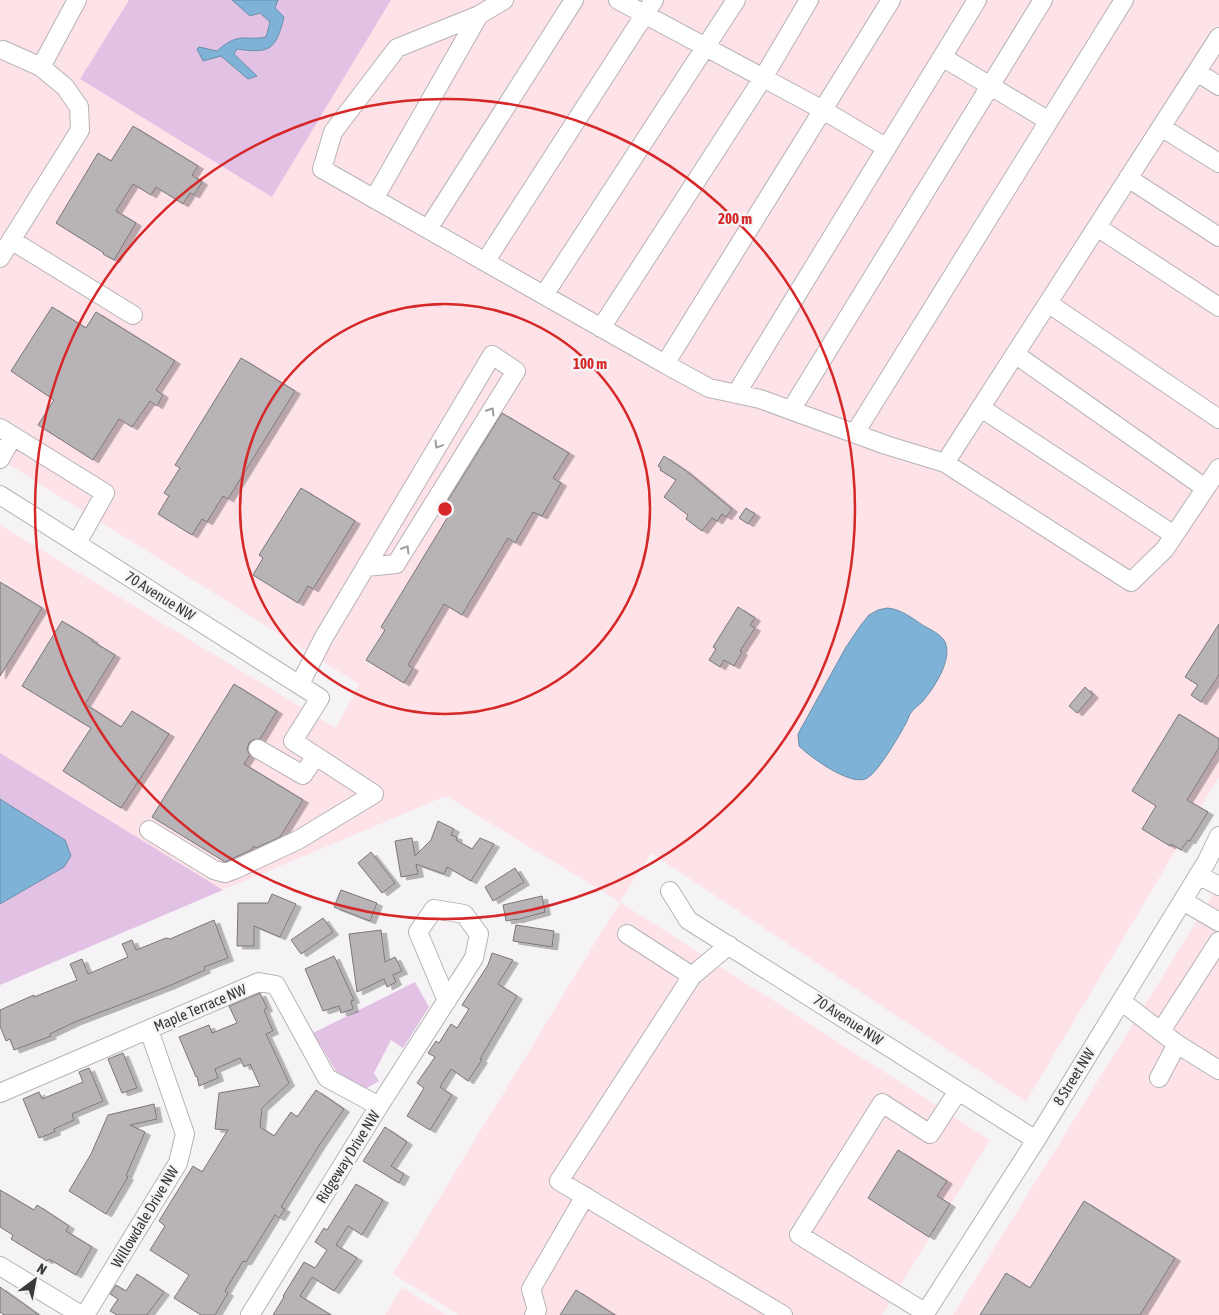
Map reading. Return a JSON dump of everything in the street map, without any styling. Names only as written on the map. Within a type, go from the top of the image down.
[{"type":"street","points":[[41,67],[77,0]]},
{"type":"street","points":[[504,0],[479,15],[397,48],[333,132],[322,169],[709,388],[760,399],[945,463],[1130,582],[1165,549],[1219,468]]},
{"type":"street","points":[[428,230],[574,0]]},
{"type":"street","points":[[618,0],[650,7],[706,48],[823,110],[887,148]]},
{"type":"street","points":[[544,295],[736,0]]},
{"type":"street","points":[[601,328],[763,78],[810,0]]},
{"type":"street","points":[[665,364],[891,0]]},
{"type":"street","points":[[736,394],[977,0]]},
{"type":"street","points":[[791,410],[1043,0]]},
{"type":"street","points":[[855,433],[1124,0]]},
{"type":"street","points":[[485,262],[650,7]]},
{"type":"street","points":[[374,198],[479,15]]},
{"type":"street","points":[[945,463],[1219,37]]},
{"type":"street","points":[[0,258],[80,130],[79,107],[65,87],[41,67],[1,51]]},
{"type":"street","points":[[942,57],[1049,121]]},
{"type":"street","points":[[1197,72],[1219,86]]},
{"type":"street","points":[[1161,127],[1219,163]]},
{"type":"street","points":[[1128,178],[1219,237]]},
{"type":"street","points":[[1097,227],[1219,307]]},
{"type":"street","points":[[11,240],[133,315]]},
{"type":"street","points":[[1048,303],[1219,419]]},
{"type":"street","points":[[1015,354],[1206,488]]},
{"type":"street","points":[[300,684],[324,637],[492,355],[516,371],[396,564],[366,567]]},
{"type":"street","points":[[981,408],[1174,535]]},
{"type":"street","points":[[0,459],[6,432],[105,493],[77,542]]},
{"type":"street","name":"70 Avenue NW","points":[[0,495],[77,542],[320,698],[293,741],[316,756]]},
{"type":"street","points":[[149,830],[214,870],[225,872],[236,869],[298,840],[374,794],[316,756],[303,775],[258,749]]},
{"type":"street","name":"8 Street NW","points":[[925,1314],[1121,1002],[1183,901],[1219,836]]},
{"type":"street","points":[[1198,875],[1219,886]]},
{"type":"street","name":"70 Avenue NW","points":[[670,891],[688,920],[1036,1140]]},
{"type":"street","points":[[1183,901],[1219,922]]},
{"type":"street","name":"Ridgeway Drive NW","points":[[250,1315],[379,1106],[447,1001],[474,958],[479,934],[464,914],[434,909],[418,932],[447,1001]]},
{"type":"street","points":[[627,934],[692,976]]},
{"type":"street","points":[[1161,1031],[1219,941]]},
{"type":"street","points":[[729,945],[692,976],[559,1181],[783,1315]]},
{"type":"street","name":"Maple Terrace NW","points":[[0,1093],[259,982],[276,985],[326,1078],[379,1106]]},
{"type":"street","points":[[1121,1002],[1177,1044],[1219,1070]]},
{"type":"street","name":"Willowdale Drive NW","points":[[85,1315],[178,1163],[186,1134],[149,1030]]},
{"type":"street","points":[[1159,1078],[1177,1044]]},
{"type":"street","points":[[925,1314],[800,1235],[882,1103],[930,1134],[958,1091]]},
{"type":"street","points":[[534,1315],[537,1310],[531,1289],[585,1196]]},
{"type":"street","points":[[0,1266],[81,1315]]},
{"type":"shaded area","points":[[0,0],[129,0],[80,79],[272,197],[391,0],[1219,0],[1219,777],[1026,1102],[651,853],[620,902],[446,796],[223,890],[0,753],[0,525],[336,728],[359,684],[0,459]]},
{"type":"shaded area","points":[[129,0],[391,0],[272,197],[80,79]]},
{"type":"shaded area","points":[[0,753],[223,890],[0,985]]},
{"type":"shaded area","points":[[1219,885],[1219,1315],[953,1315]]},
{"type":"shaded area","points":[[620,902],[990,1140],[882,1315],[459,1315],[393,1274]]},
{"type":"shaded area","points":[[415,982],[429,1007],[403,1048],[391,1040],[374,1073],[379,1081],[367,1088],[353,1086],[342,1081],[313,1033]]},
{"type":"shaded area","points":[[402,1287],[446,1315],[385,1315]]},
{"type":"water","points":[[232,0],[278,0],[275,8],[284,17],[275,43],[270,47],[258,51],[237,49],[234,54],[257,76],[248,79],[221,56],[203,61],[197,49],[199,47],[217,51],[234,40],[266,37],[270,22],[260,13],[250,16]]},
{"type":"water","points":[[887,608],[902,612],[938,634],[945,642],[947,649],[946,657],[937,681],[923,701],[910,714],[898,738],[881,763],[870,776],[858,780],[830,769],[812,757],[799,746],[798,734],[846,647],[861,625],[869,615]]},
{"type":"water","points":[[0,799],[65,840],[71,856],[64,867],[0,904]]},
{"type":"building","points":[[133,126],[198,166],[192,175],[202,182],[194,195],[190,193],[183,204],[156,187],[151,195],[133,184],[116,211],[136,223],[114,260],[56,223],[98,153],[111,161]]},
{"type":"building","points":[[52,307],[86,328],[96,312],[175,361],[156,390],[163,395],[157,406],[150,401],[132,427],[119,419],[93,460],[38,425],[54,400],[11,371]]},
{"type":"building","points":[[241,358],[295,391],[228,499],[223,496],[207,522],[202,519],[192,535],[158,514],[169,496],[164,493],[180,468],[175,465]]},
{"type":"building","points":[[502,413],[569,453],[553,478],[561,483],[542,516],[533,512],[515,543],[508,538],[462,615],[444,604],[408,665],[413,668],[404,683],[366,660],[385,630],[381,627],[452,510],[445,505]]},
{"type":"building","points":[[664,456],[685,470],[732,509],[726,517],[722,514],[717,521],[712,518],[702,531],[686,519],[688,515],[664,497],[676,480],[660,470],[661,468],[658,466]]},
{"type":"building","points":[[301,488],[355,521],[313,589],[308,586],[298,603],[253,575],[263,558],[259,555]]},
{"type":"building","points":[[746,508],[755,514],[748,524],[739,518]]},
{"type":"building","points":[[0,582],[42,608],[0,676]]},
{"type":"building","points":[[738,607],[755,618],[750,625],[755,628],[740,651],[742,652],[734,666],[724,660],[720,667],[709,660],[716,649],[713,647]]},
{"type":"building","points":[[62,621],[115,655],[85,704],[121,727],[132,711],[169,734],[121,808],[63,771],[91,728],[22,686]]},
{"type":"building","points":[[1219,624],[1219,675],[1201,702],[1191,695],[1198,685],[1185,677]]},
{"type":"building","points":[[234,684],[277,711],[260,739],[249,743],[247,749],[250,755],[244,764],[303,800],[280,837],[256,848],[254,846],[251,850],[225,862],[152,817]]},
{"type":"building","points":[[1085,687],[1093,695],[1077,713],[1069,706]]},
{"type":"building","points":[[1179,714],[1219,739],[1219,748],[1187,800],[1208,812],[1190,841],[1188,840],[1181,850],[1171,844],[1170,846],[1142,829],[1156,806],[1132,791]]},
{"type":"building","points":[[438,821],[454,829],[451,835],[457,837],[456,840],[472,849],[480,838],[494,844],[471,881],[447,867],[444,874],[416,864],[418,874],[401,877],[395,841],[412,838],[415,856],[431,840]]},
{"type":"building","points":[[371,852],[395,883],[382,893],[358,863]]},
{"type":"building","points":[[515,868],[524,882],[493,901],[485,887]]},
{"type":"building","points":[[341,890],[377,903],[370,921],[334,907]]},
{"type":"building","points":[[272,894],[296,904],[280,937],[254,926],[254,946],[237,946],[238,903],[268,903]]},
{"type":"building","points":[[542,896],[545,912],[506,921],[503,905]]},
{"type":"building","points":[[323,918],[333,932],[301,954],[291,940]]},
{"type":"building","points":[[214,920],[228,958],[204,967],[205,970],[169,986],[75,1022],[50,1034],[51,1036],[14,1050],[10,1039],[6,1041],[0,1026],[0,1010],[34,995],[34,997],[77,980],[70,964],[82,959],[88,974],[128,957],[122,944],[132,940],[136,950],[166,938],[170,939]]},
{"type":"building","points":[[516,925],[554,931],[552,947],[513,941]]},
{"type":"building","points":[[381,930],[385,962],[395,957],[402,971],[393,975],[396,982],[387,987],[384,979],[357,992],[349,934]]},
{"type":"building","points":[[492,953],[513,960],[498,984],[517,996],[480,1059],[482,1060],[468,1081],[451,1069],[440,1087],[452,1095],[430,1130],[407,1116],[424,1088],[417,1083],[435,1057],[428,1053],[436,1041],[439,1043],[451,1024],[457,1028],[469,1009],[462,1005],[488,965]]},
{"type":"building","points":[[334,956],[354,1000],[351,1001],[353,1009],[341,1013],[339,1006],[323,1011],[305,969]]},
{"type":"building","points":[[260,993],[267,1008],[264,1010],[273,1031],[266,1034],[289,1083],[262,1108],[260,1127],[274,1136],[291,1112],[297,1117],[316,1090],[344,1109],[281,1207],[285,1209],[279,1218],[275,1215],[246,1262],[243,1261],[225,1291],[228,1293],[215,1315],[201,1315],[174,1298],[189,1275],[150,1250],[165,1226],[159,1221],[193,1166],[202,1172],[228,1130],[215,1129],[219,1093],[260,1086],[250,1064],[244,1067],[240,1058],[215,1069],[218,1078],[199,1086],[197,1076],[179,1037],[209,1025],[212,1033],[237,1023],[229,1006]]},
{"type":"building","points":[[123,1053],[137,1088],[122,1093],[108,1059]]},
{"type":"building","points":[[89,1068],[103,1101],[72,1114],[74,1120],[54,1129],[55,1132],[39,1138],[23,1099],[39,1092],[42,1099],[83,1082],[79,1072]]},
{"type":"building","points":[[154,1104],[157,1119],[130,1125],[145,1132],[126,1176],[128,1177],[106,1214],[69,1191],[91,1154],[108,1115]]},
{"type":"building","points":[[385,1127],[407,1142],[391,1166],[404,1174],[399,1183],[363,1161]]},
{"type":"building","points":[[898,1150],[947,1181],[937,1196],[950,1204],[929,1237],[868,1198]]},
{"type":"building","points":[[356,1184],[383,1200],[362,1235],[348,1226],[336,1245],[357,1258],[334,1291],[312,1277],[300,1296],[331,1315],[273,1315],[304,1262],[315,1268],[327,1250],[315,1242],[324,1228],[327,1230]]},
{"type":"building","points":[[0,1190],[34,1210],[37,1205],[69,1226],[66,1231],[92,1247],[76,1275],[49,1259],[47,1261],[11,1239],[13,1235],[0,1227]]},
{"type":"building","points":[[1084,1201],[1175,1258],[1140,1315],[980,1315],[1006,1273],[1030,1288]]},
{"type":"building","points":[[137,1274],[164,1292],[147,1315],[117,1315],[110,1311],[118,1299],[110,1294],[116,1285],[126,1291]]},
{"type":"building","points":[[0,1287],[39,1315],[4,1315],[0,1312]]},
{"type":"building","points":[[576,1290],[615,1315],[560,1315]]}]
